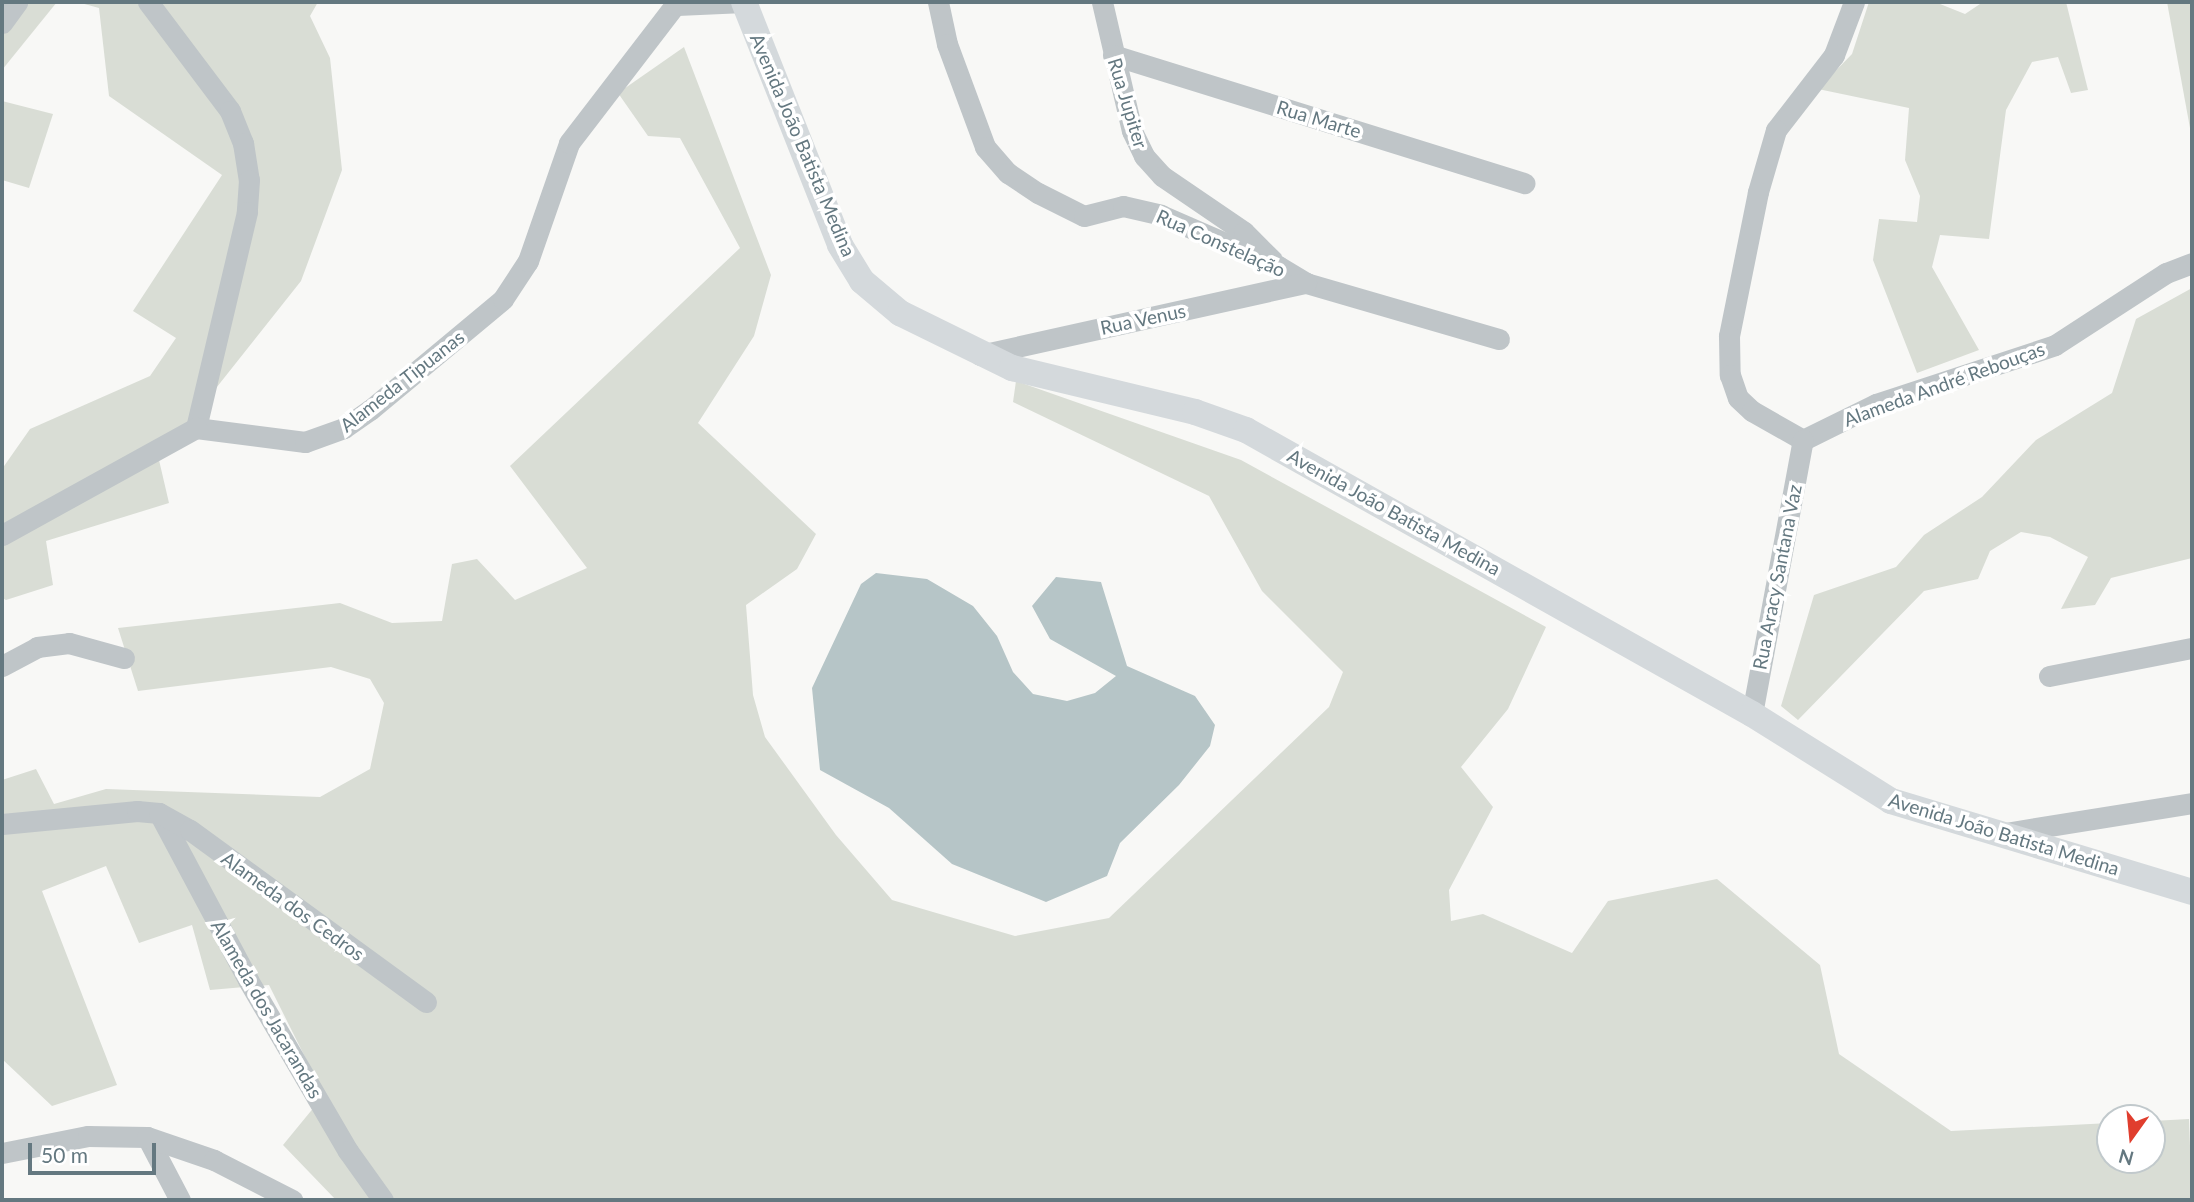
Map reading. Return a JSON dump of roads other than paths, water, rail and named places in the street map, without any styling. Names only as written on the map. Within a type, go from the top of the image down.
[{"type":"main road","name":"Avenida João Batista Medina","points":[[744,2],[840,245],[862,281],[900,313],[980,355],[1013,368],[1195,412],[1246,430],[1752,714],[1891,801],[2005,832],[2192,892]]},
{"type":"street","points":[[2,23],[17,2]]},
{"type":"street","points":[[2,535],[196,428],[247,212],[249,180],[243,143],[230,111],[148,2]]},
{"type":"street","points":[[677,3],[744,2]]},
{"type":"street","name":"Rua Constelação","points":[[938,2],[947,44],[985,147],[1008,173],[1084,216],[1135,207],[1278,266],[1306,284],[1499,340]]},
{"type":"street","name":"Rua Jupiter","points":[[1102,2],[1132,131],[1144,156],[1162,176],[1244,232],[1278,266]]},
{"type":"street","points":[[1803,440],[1752,411],[1738,398],[1730,375],[1732,304],[1776,130],[1834,55],[1854,2]]},
{"type":"street","name":"Alameda Tipuanas","points":[[196,428],[285,442],[324,438],[370,410],[481,320],[503,299],[528,261],[569,144],[584,117],[677,3]]},
{"type":"street","name":"Rua Marte","points":[[1113,55],[1525,183]]},
{"type":"street","name":"Alameda André Rebouças","points":[[1803,440],[1876,404],[2054,345],[2166,273],[2192,263]]},
{"type":"street","name":"Rua Venus","points":[[980,355],[1306,284]]},
{"type":"street","name":"Rua Aracy Santana Vaz","points":[[1752,714],[1803,440]]},
{"type":"street","points":[[2,666],[37,647],[69,643],[124,658]]},
{"type":"street","points":[[2049,676],[2192,648]]},
{"type":"street","points":[[2005,832],[2192,803]]},
{"type":"street","points":[[2,824],[136,811],[159,813]]},
{"type":"street","name":"Alameda dos Cedros","points":[[159,813],[190,830],[426,1002]]},
{"type":"street","name":"Alameda dos Jacarandas","points":[[159,813],[248,981],[348,1151],[383,1200]]},
{"type":"street","points":[[2,1153],[88,1136],[147,1137],[214,1160],[292,1200]]},
{"type":"street","points":[[147,1137],[180,1200]]}]
